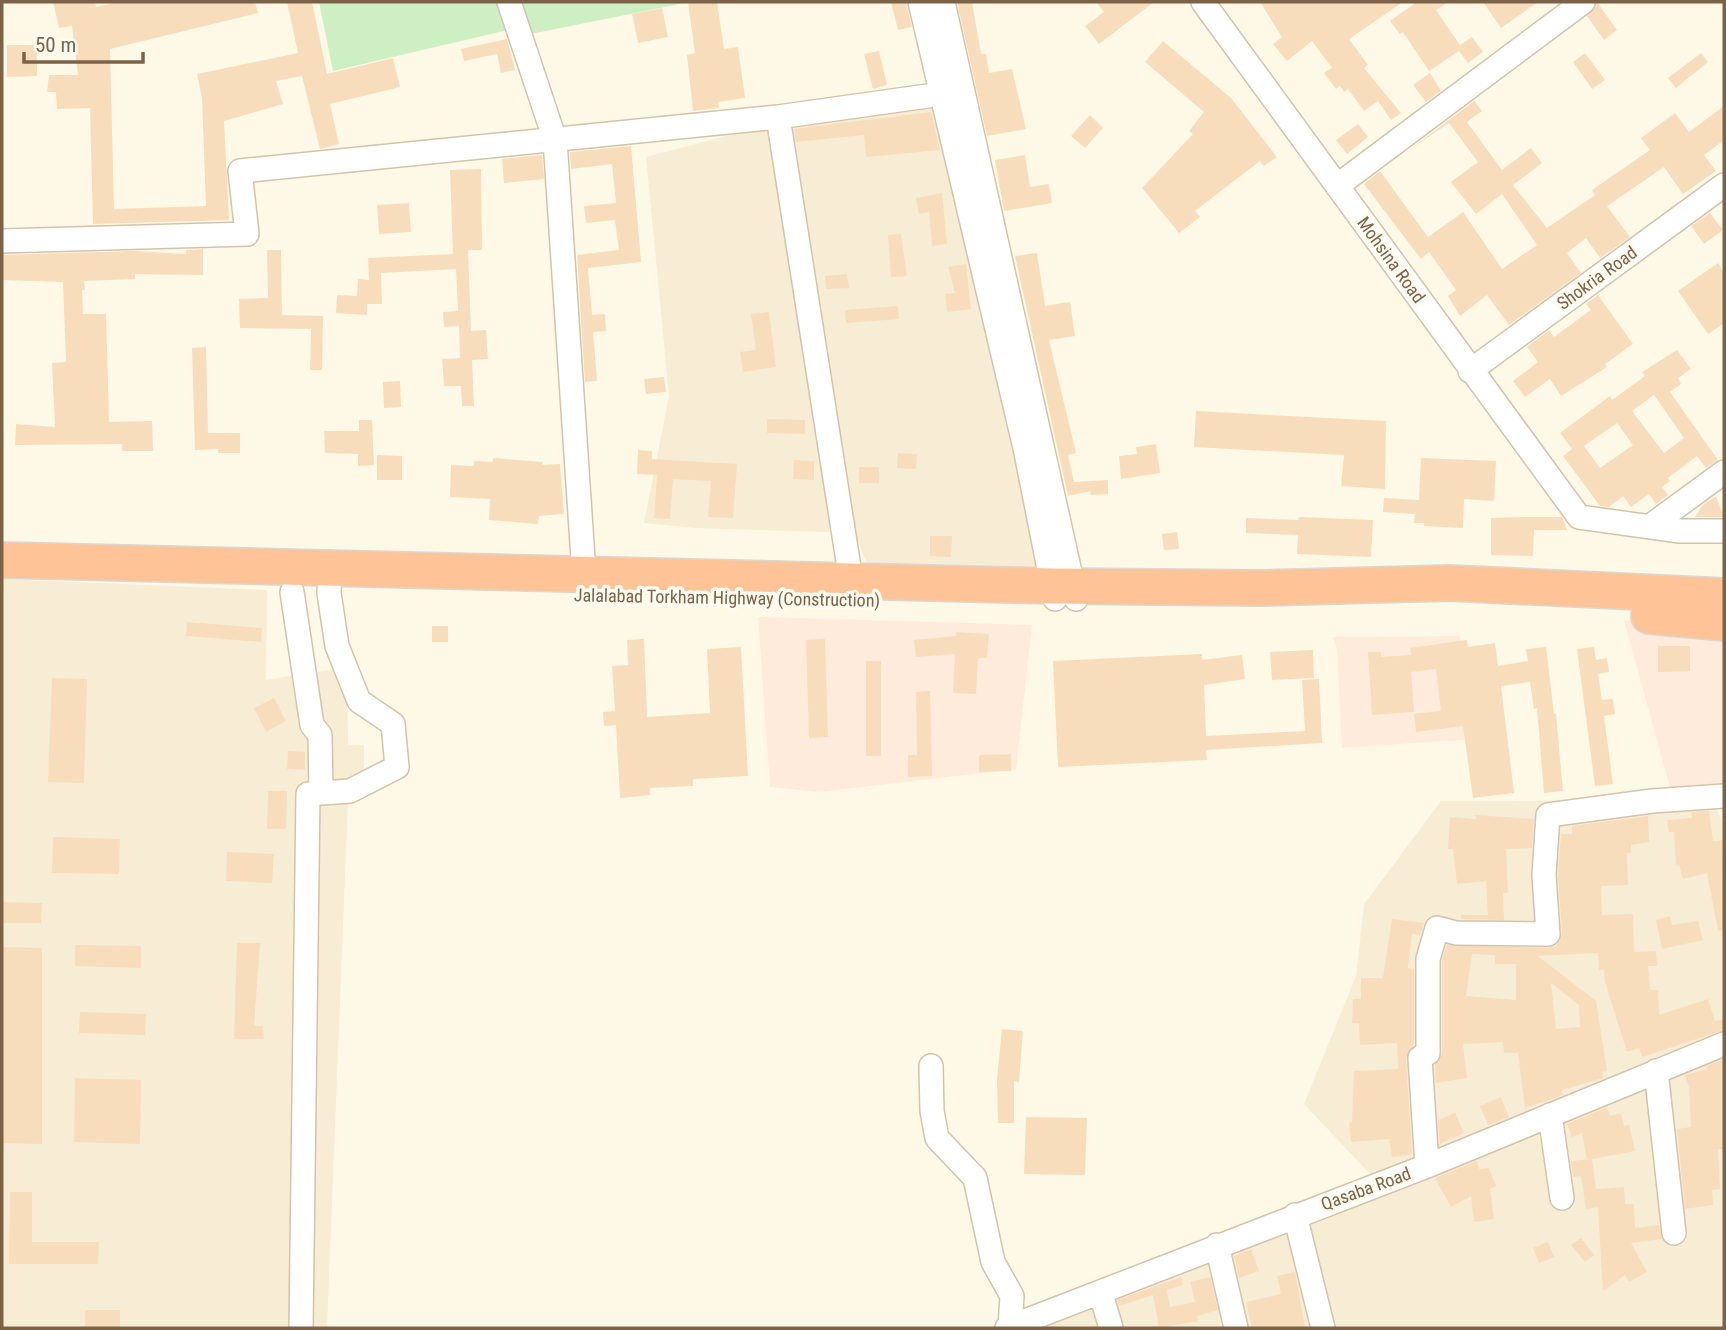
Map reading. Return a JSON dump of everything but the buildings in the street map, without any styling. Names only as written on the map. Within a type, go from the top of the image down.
[{"type":"highway","points":[[2,560],[330,581]]},
{"type":"highway","points":[[457,583],[584,574],[850,580],[1065,594],[1449,583],[1724,596]]},
{"type":"highway","name":"Jalalabad Torkham Highway (Construction)","points":[[2,583],[292,592],[330,581],[457,583],[1065,594],[1451,607]]},
{"type":"highway","points":[[1262,588],[1451,607],[1690,618],[1724,624]]},
{"type":"street","points":[[509,2],[555,140],[584,574]]},
{"type":"street","points":[[920,2],[1025,448],[1052,532]]},
{"type":"street","points":[[943,2],[1065,594]]},
{"type":"street","name":"Mohsina Road","points":[[1203,2],[1579,517],[1649,527]]},
{"type":"street","points":[[1337,186],[1583,2]]},
{"type":"street","points":[[2,241],[247,234],[240,171],[778,117],[963,90]]},
{"type":"street","points":[[778,117],[850,580]]},
{"type":"street","name":"Shokria Road","points":[[1470,371],[1724,185]]},
{"type":"street","points":[[1649,527],[1724,472]]},
{"type":"street","points":[[1649,527],[1680,531],[1724,531]]},
{"type":"street","points":[[300,1328],[309,794],[350,791],[397,767],[393,724],[359,701],[337,646],[330,581]]},
{"type":"street","points":[[292,592],[312,725],[320,735],[321,793]]},
{"type":"street","points":[[1427,1166],[1420,1058],[1428,1053],[1428,959],[1435,928],[1456,933],[1548,934],[1544,876],[1548,815],[1652,801],[1724,796]]},
{"type":"street","name":"Qasaba Road","points":[[1009,1328],[1101,1294],[1217,1245],[1427,1166],[1724,1044]]},
{"type":"street","points":[[931,1066],[932,1111],[937,1138],[975,1178],[993,1262],[1012,1296],[1009,1328]]},
{"type":"street","points":[[1656,1071],[1674,1233]]},
{"type":"street","points":[[1550,1115],[1562,1198]]},
{"type":"street","points":[[1295,1215],[1323,1328]]},
{"type":"street","points":[[1217,1245],[1236,1328]]},
{"type":"street","points":[[1101,1294],[1111,1328]]},
{"type":"shaded area","points":[[944,100],[1042,576],[871,573],[854,533],[696,528],[644,523],[669,396],[646,157],[792,119]]},
{"type":"shaded area","points":[[2,579],[267,590],[266,680],[347,667],[348,745],[364,745],[364,778],[349,778],[327,1328],[2,1328]]},
{"type":"shaded area","points":[[758,617],[1032,625],[1016,769],[819,792],[770,787]]},
{"type":"shaded area","points":[[1624,620],[1724,636],[1724,790],[1672,795]]},
{"type":"shaded area","points":[[1460,636],[1472,739],[1342,748],[1337,650],[1333,637]]},
{"type":"shaded area","points":[[1712,800],[1724,825],[1724,1038],[1371,1175],[1304,1104],[1356,976],[1364,904],[1441,801]]},
{"type":"shaded area","points":[[1724,1050],[1724,1328],[994,1328],[1009,1322]]},
{"type":"green space","points":[[319,2],[499,2],[508,30],[333,71]]},
{"type":"green space","points":[[520,2],[690,2],[531,34]]}]
